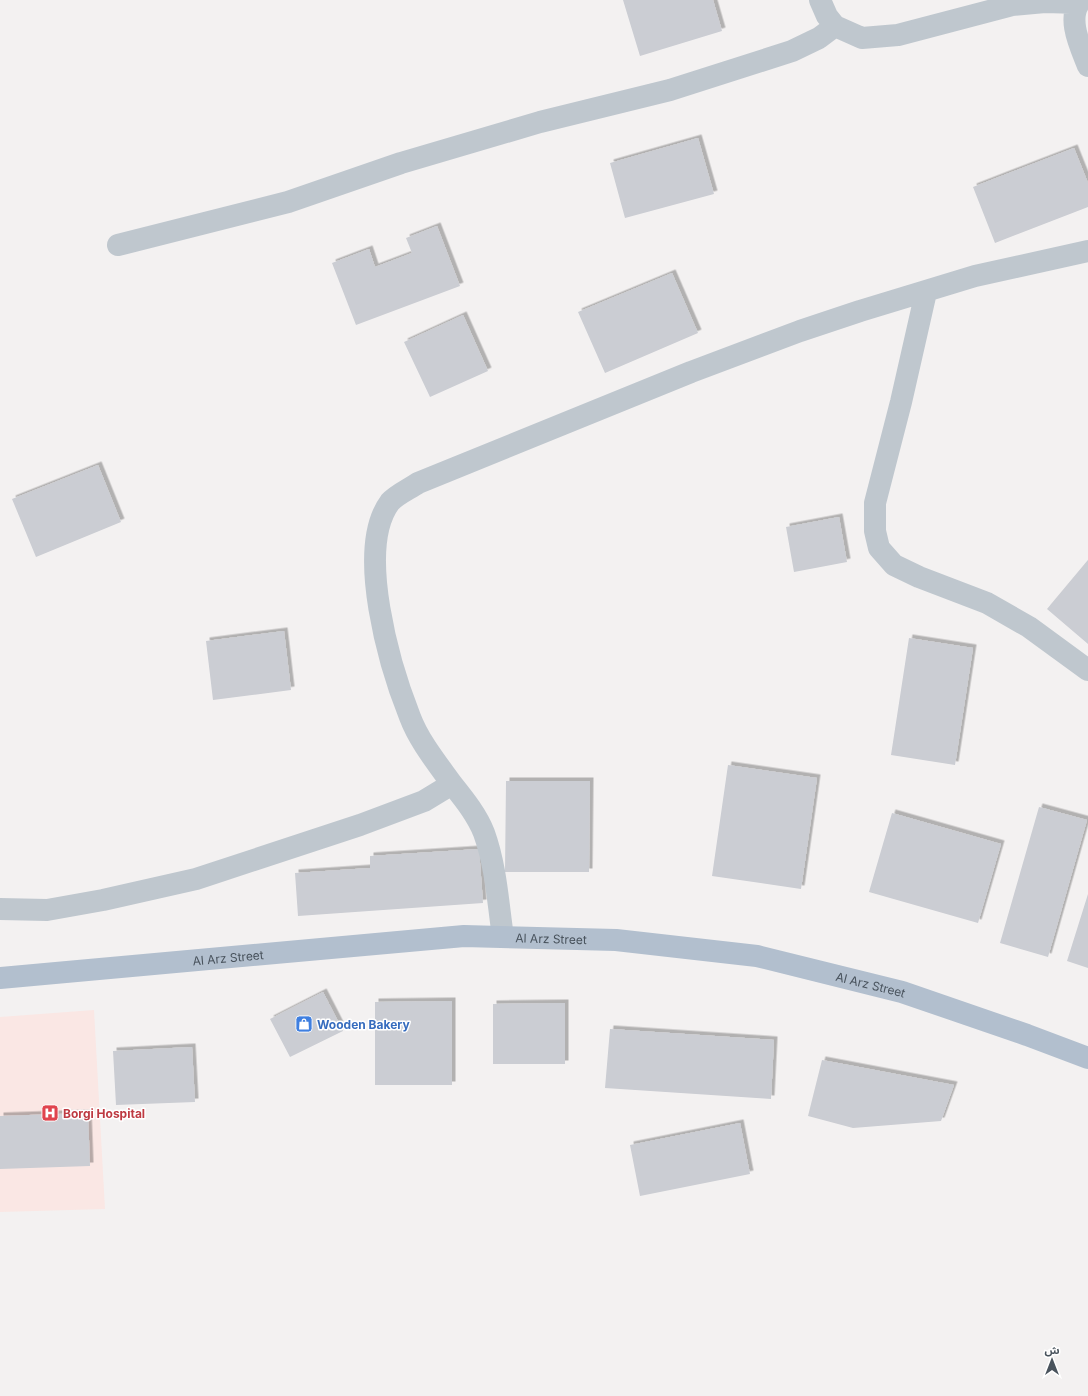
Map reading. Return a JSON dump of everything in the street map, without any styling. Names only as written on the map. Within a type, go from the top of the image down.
[{"type":"main road","name":"Al Arz Street","points":[[0,978],[464,936],[616,940],[757,956],[902,992],[1027,1035],[1088,1058]]},
{"type":"street","points":[[820,0],[827,16],[834,26],[862,38],[882,38],[1012,5],[1045,2],[1080,2],[1074,15],[1077,33],[1088,66]]},
{"type":"street","points":[[118,245],[288,202],[430,154],[540,122],[670,90],[792,50],[819,38],[834,26]]},
{"type":"street","points":[[503,937],[494,877],[484,833],[468,803],[452,784],[428,750],[410,718],[398,683],[380,613],[375,576],[375,547],[381,519],[391,501],[418,483],[691,372],[815,326],[975,276],[1088,251]]},
{"type":"street","points":[[926,292],[901,402],[875,503],[875,531],[879,548],[894,565],[919,577],[987,603],[1029,627],[1088,670]]},
{"type":"street","points":[[0,909],[47,910],[103,900],[196,878],[360,825],[424,801],[452,784]]},
{"type":"shaded area","name":"Borgi Hospital","points":[[94,1010],[105,1209],[0,1212],[0,1017]]},
{"type":"building","points":[[623,0],[713,0],[722,31],[640,56]]},
{"type":"building","points":[[698,138],[714,194],[625,218],[610,163]]},
{"type":"building","points":[[1074,148],[1088,183],[1088,207],[995,243],[973,187]]},
{"type":"building","points":[[437,226],[460,286],[356,325],[332,263],[369,249],[375,267],[412,253],[406,238]]},
{"type":"building","points":[[672,273],[698,333],[605,373],[578,312]]},
{"type":"building","points":[[463,315],[488,371],[430,397],[404,342]]},
{"type":"building","points":[[98,465],[121,522],[36,557],[12,499]]},
{"type":"building","points":[[839,517],[847,562],[794,572],[786,527]]},
{"type":"building","points":[[1088,560],[1088,644],[1047,609]]},
{"type":"building","points":[[284,631],[291,690],[213,700],[206,641]]},
{"type":"building","points":[[909,638],[973,648],[955,765],[891,755]]},
{"type":"building","points":[[728,765],[817,778],[801,889],[712,876]]},
{"type":"building","points":[[506,781],[590,781],[589,872],[505,872]]},
{"type":"building","points":[[1039,807],[1087,820],[1048,957],[1000,943]]},
{"type":"building","points":[[892,813],[1001,844],[978,923],[869,892]]},
{"type":"building","points":[[479,849],[483,903],[298,916],[295,873],[370,868],[370,856]]},
{"type":"building","points":[[1088,894],[1088,968],[1067,961]]},
{"type":"building","points":[[323,992],[343,1031],[290,1057],[270,1019]]},
{"type":"building","points":[[452,1001],[452,1085],[375,1085],[375,1002]]},
{"type":"building","points":[[565,1003],[565,1064],[493,1064],[493,1004]]},
{"type":"building","points":[[610,1029],[774,1040],[771,1099],[605,1088]]},
{"type":"building","points":[[192,1047],[195,1102],[116,1105],[113,1051]]},
{"type":"building","points":[[822,1060],[954,1085],[941,1121],[853,1128],[808,1116]]},
{"type":"building","points":[[88,1113],[90,1166],[0,1169],[0,1116]]},
{"type":"building","points":[[740,1123],[750,1174],[640,1196],[630,1145]]},
{"type":"place","name":"Wooden Bakery","points":[[304,1024]]},
{"type":"place","name":"Borgi Hospital","points":[[50,1113]]}]
